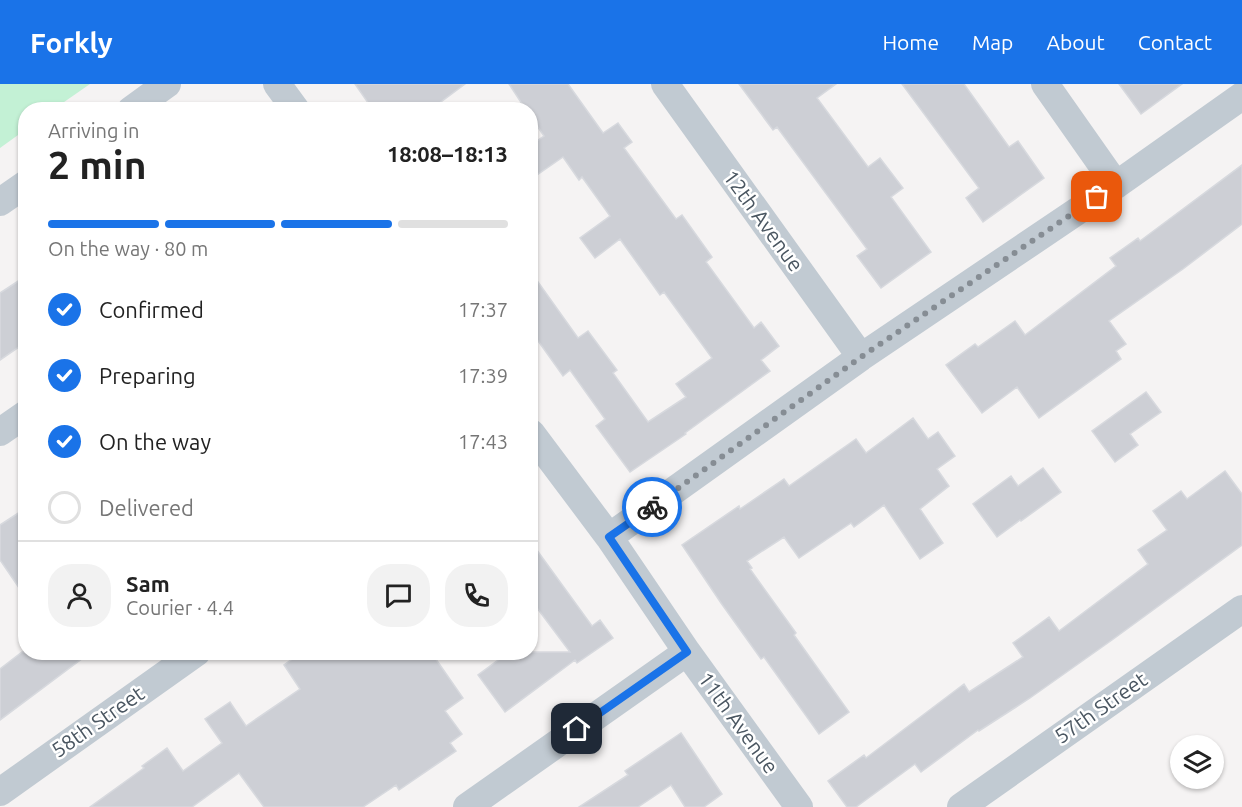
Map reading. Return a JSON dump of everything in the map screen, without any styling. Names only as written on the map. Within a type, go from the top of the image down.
[{"type":"street","points":[[142,102],[167,84]]},
{"type":"street","points":[[277,84],[290,102]]},
{"type":"street","name":"12th Avenue","points":[[665,84],[861,357]]},
{"type":"street","points":[[1044,84],[1116,185]]},
{"type":"street","points":[[609,537],[861,357],[1116,185],[1242,96]]},
{"type":"street","points":[[0,202],[18,190]]},
{"type":"street","points":[[0,432],[18,420]]},
{"type":"street","name":"11th Avenue","points":[[538,442],[609,537],[687,652],[799,807]]},
{"type":"street","name":"57th Street","points":[[961,807],[1242,609]]},
{"type":"street","points":[[467,807],[687,652]]},
{"type":"street","name":"58th Street","points":[[0,792],[185,660]]},
{"type":"green space","points":[[0,84],[90,84],[64,102],[18,102],[18,135],[0,148]]},
{"type":"building","points":[[355,84],[465,84],[441,102],[367,102]]},
{"type":"building","points":[[509,84],[568,84],[603,133],[618,123],[632,142],[624,148],[676,219],[682,215],[712,257],[706,262],[754,328],[761,322],[779,346],[761,360],[770,371],[686,434],[630,472],[596,426],[605,419],[570,370],[563,376],[538,341],[538,282],[578,338],[588,331],[617,370],[613,373],[648,422],[686,397],[676,384],[712,358],[664,292],[660,295],[620,239],[595,258],[580,238],[610,216],[582,177],[579,180],[563,157],[538,174],[538,140],[544,136],[538,127],[538,102],[521,102]]},
{"type":"building","points":[[739,84],[836,84],[817,98],[868,167],[880,158],[903,188],[891,197],[931,252],[881,288],[857,256],[867,249],[777,127],[773,130]]},
{"type":"building","points":[[902,84],[964,84],[1009,147],[1018,141],[1044,178],[983,222],[966,198],[979,188]]},
{"type":"building","points":[[1119,84],[1182,84],[1141,114]]},
{"type":"building","points":[[1242,165],[1242,224],[1109,321],[1126,344],[1116,351],[1121,359],[1039,418],[1017,387],[982,413],[946,365],[975,344],[978,347],[1015,321],[1025,335],[1116,266],[1110,258],[1138,238],[1140,241]]},
{"type":"building","points":[[18,281],[18,348],[0,360],[0,293]]},
{"type":"building","points":[[1146,392],[1161,412],[1130,434],[1138,445],[1115,462],[1092,431]]},
{"type":"building","points":[[913,418],[928,439],[938,432],[955,456],[937,469],[949,486],[920,509],[943,543],[920,559],[884,505],[854,527],[851,523],[799,558],[784,537],[747,561],[752,568],[750,569],[796,633],[794,635],[849,712],[819,734],[764,657],[761,659],[682,545],[784,479],[789,486],[856,439],[866,453]]},
{"type":"building","points":[[1043,468],[1061,492],[997,537],[973,504],[1011,476],[1018,486]]},
{"type":"building","points":[[1225,471],[1242,494],[1242,545],[1030,698],[978,730],[921,772],[915,764],[856,807],[847,807],[828,781],[864,755],[866,758],[964,684],[969,692],[1023,657],[1013,643],[1049,617],[1059,631],[1148,564],[1138,550],[1167,530],[1153,511],[1181,491],[1187,499]]},
{"type":"building","points":[[18,513],[18,586],[0,560],[0,525]]},
{"type":"building","points":[[538,552],[592,626],[600,620],[613,638],[577,663],[575,660],[505,712],[478,675],[498,660],[538,660],[538,652],[570,652],[538,609]]},
{"type":"building","points":[[18,655],[18,660],[80,660],[0,720],[0,669]]},
{"type":"building","points":[[291,660],[437,660],[463,698],[445,711],[462,734],[450,743],[456,751],[399,790],[396,785],[363,807],[264,807],[239,773],[192,807],[90,807],[144,768],[142,766],[167,748],[183,771],[222,743],[205,719],[230,702],[246,726],[300,689],[284,665]]},
{"type":"building","points":[[681,733],[722,794],[704,807],[685,807],[671,785],[638,807],[579,807],[628,775],[625,771]]},
{"type":"way so far","points":[[652,507],[861,357],[1097,197]]},
{"type":"route","points":[[577,729],[687,652],[609,537],[652,507]]}]
